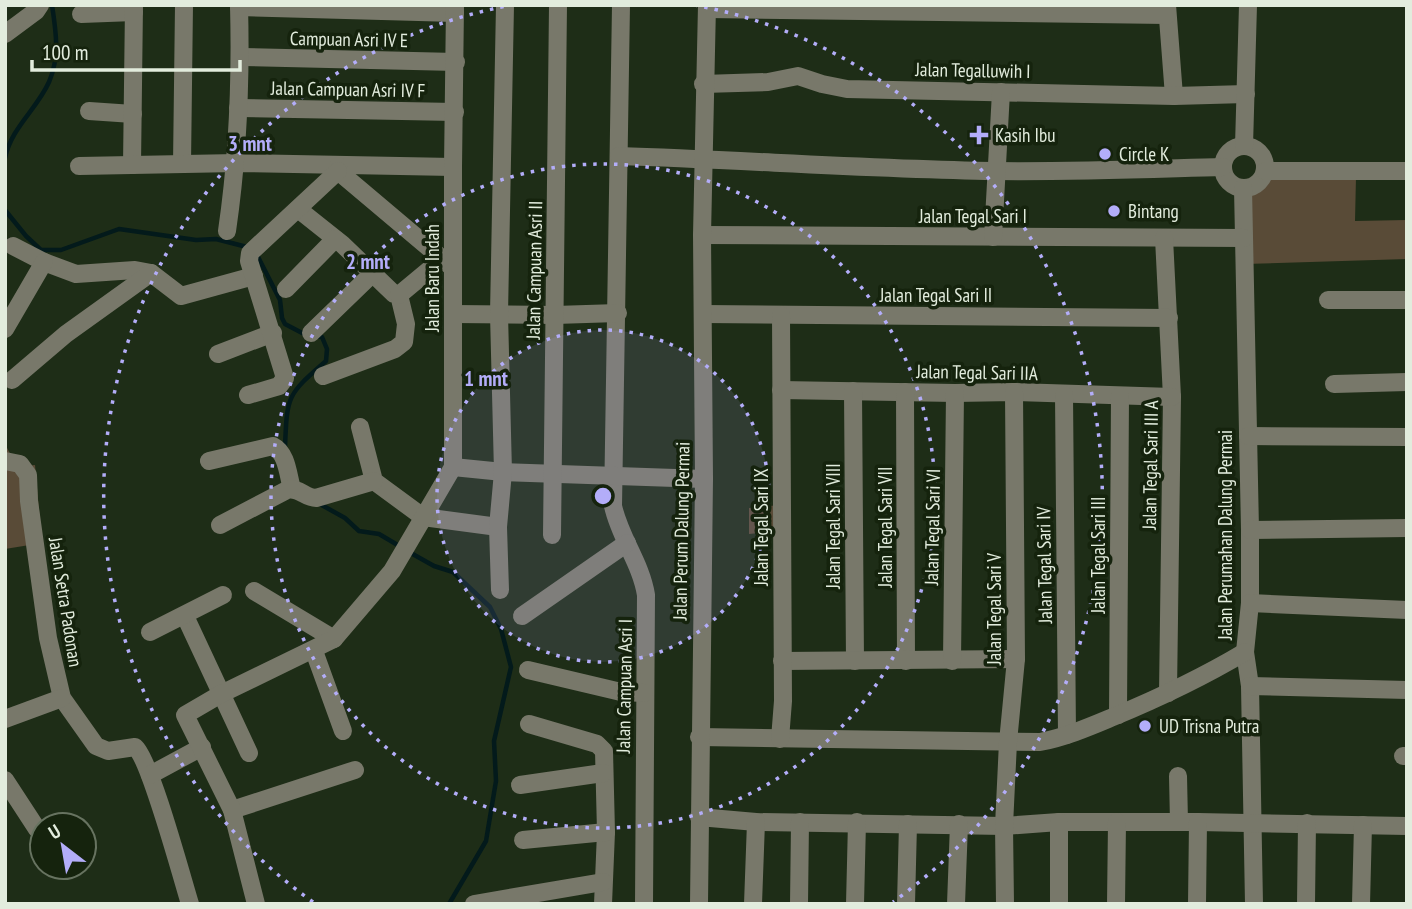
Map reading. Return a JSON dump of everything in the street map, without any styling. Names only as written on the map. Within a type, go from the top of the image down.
[{"type":"street","points":[[5,34],[40,5]]},
{"type":"street","points":[[182,164],[184,5]]},
{"type":"street","points":[[500,590],[498,527],[503,472],[499,314],[505,5]]},
{"type":"street","name":"Jalan Campuan Asri II","points":[[552,535],[558,5]]},
{"type":"street","name":"Jalan Campuan Asri I","points":[[621,5],[613,506],[644,581],[646,595],[644,904]]},
{"type":"street","points":[[1244,146],[1248,5]]},
{"type":"street","points":[[227,231],[237,163],[241,57],[239,6],[455,9]]},
{"type":"street","points":[[707,7],[1167,10],[1174,96]]},
{"type":"street","name":"Jalan Perum Dalung Permai","points":[[699,904],[704,479],[702,235],[707,7]]},
{"type":"street","points":[[81,14],[134,9],[132,165]]},
{"type":"street","name":"Jalan Baru Indah","points":[[453,467],[453,314],[447,264],[455,112],[455,9]]},
{"type":"street","name":"Campuan Asri IV E","points":[[241,57],[456,62]]},
{"type":"street","name":"Jalan Tegalluwih I","points":[[704,84],[768,82],[798,76],[848,89],[1174,96],[1246,94]]},
{"type":"street","points":[[993,237],[1001,92]]},
{"type":"street","name":"Jalan Campuan Asri IV F","points":[[239,108],[455,112]]},
{"type":"street","points":[[89,111],[133,114]]},
{"type":"street","points":[[1244,146],[1260,153],[1264,158],[1265,171],[1255,186],[1243,188],[1228,182],[1223,167],[1229,152],[1244,146]]},
{"type":"street","points":[[619,156],[996,171],[1223,167]]},
{"type":"street","points":[[79,166],[237,163],[338,168],[453,167]]},
{"type":"street","points":[[248,395],[279,386],[284,381],[273,333],[249,261],[250,253],[338,168]]},
{"type":"street","points":[[338,168],[447,264],[398,295]]},
{"type":"street","points":[[1265,171],[1407,171]]},
{"type":"street","name":"Jalan Perumahan Dalung Permai","points":[[699,737],[1040,742],[1067,735],[1118,715],[1196,680],[1245,652],[1250,603],[1250,530],[1243,188]]},
{"type":"street","points":[[298,209],[398,295],[406,324],[404,342],[391,351],[323,376]]},
{"type":"street","name":"Jalan Tegal Sari I","points":[[702,235],[1244,238]]},
{"type":"street","name":"Jalan Tegal Sari III A","points":[[1164,238],[1172,397],[1168,693]]},
{"type":"street","points":[[286,289],[335,239]]},
{"type":"street","points":[[13,246],[76,274],[135,270],[151,273],[174,293],[186,296],[254,276]]},
{"type":"street","points":[[5,329],[44,262]]},
{"type":"street","points":[[12,380],[66,334],[151,273]]},
{"type":"street","points":[[311,333],[373,273]]},
{"type":"street","points":[[1328,300],[1407,300]]},
{"type":"street","points":[[453,314],[618,313]]},
{"type":"street","name":"Jalan Tegal Sari II","points":[[703,314],[1169,318]]},
{"type":"street","name":"Jalan Tegal Sari IX","points":[[780,739],[781,315]]},
{"type":"street","points":[[218,354],[273,333]]},
{"type":"street","points":[[1335,384],[1407,382]]},
{"type":"street","name":"Jalan Tegal Sari IIA","points":[[781,390],[1014,392],[1172,397]]},
{"type":"street","name":"Jalan Tegal Sari VIII","points":[[853,391],[855,661]]},
{"type":"street","name":"Jalan Tegal Sari VII","points":[[905,392],[906,661]]},
{"type":"street","name":"Jalan Tegal Sari V","points":[[1005,904],[1004,826],[1016,659],[1014,392]]},
{"type":"street","name":"Jalan Tegal Sari VI","points":[[952,661],[954,393]]},
{"type":"street","name":"Jalan Tegal Sari IV","points":[[1064,395],[1067,735]]},
{"type":"street","name":"Jalan Tegal Sari III","points":[[1118,715],[1120,396]]},
{"type":"street","points":[[360,427],[374,481],[423,517],[498,527]]},
{"type":"street","points":[[1248,436],[1407,438]]},
{"type":"street","points":[[209,461],[273,446],[283,455],[292,489],[310,498],[374,481]]},
{"type":"street","name":"Jalan Setra Padonan","points":[[5,461],[20,464],[28,475],[29,501],[48,638],[62,698],[86,736],[108,751],[135,747],[139,750],[150,775]]},
{"type":"street","points":[[256,904],[232,810],[185,715],[221,694],[334,639],[392,571],[453,467],[503,472],[704,479]]},
{"type":"street","points":[[220,525],[292,489]]},
{"type":"street","points":[[1250,530],[1407,528]]},
{"type":"street","points":[[523,616],[627,543]]},
{"type":"street","points":[[254,591],[334,639]]},
{"type":"street","points":[[150,632],[223,595]]},
{"type":"street","points":[[1250,603],[1407,610]]},
{"type":"street","points":[[185,616],[249,753]]},
{"type":"street","points":[[314,651],[343,731]]},
{"type":"street","points":[[1245,652],[1250,687],[1254,904]]},
{"type":"street","points":[[782,660],[1016,659]]},
{"type":"street","points":[[528,670],[621,692],[644,693]]},
{"type":"street","points":[[1250,687],[1407,690]]},
{"type":"street","points":[[5,719],[62,698]]},
{"type":"street","points":[[529,724],[600,745],[604,751],[606,832],[603,904]]},
{"type":"street","points":[[190,904],[150,775],[202,747]]},
{"type":"street","points":[[232,810],[355,770]]},
{"type":"street","points":[[520,785],[603,773]]},
{"type":"street","points":[[1178,776],[1179,822]]},
{"type":"street","points":[[5,780],[28,815]]},
{"type":"street","points":[[699,817],[756,822],[1004,826],[1059,822],[1407,826]]},
{"type":"street","points":[[754,904],[756,822]]},
{"type":"street","points":[[799,904],[800,822]]},
{"type":"street","points":[[855,904],[857,822]]},
{"type":"street","points":[[1059,822],[1059,904]]},
{"type":"street","points":[[1116,904],[1118,822]]},
{"type":"street","points":[[1197,904],[1198,822]]},
{"type":"street","points":[[1306,904],[1307,823]]},
{"type":"street","points":[[906,904],[908,824]]},
{"type":"street","points":[[956,904],[959,824]]},
{"type":"street","points":[[1361,904],[1363,825]]},
{"type":"street","points":[[523,840],[606,832]]},
{"type":"street","points":[[474,904],[603,881]]},
{"type":"shaded area","points":[[1356,177],[1355,221],[1407,220],[1407,259],[1244,264],[1244,179]]},
{"type":"shaded area","points":[[5,444],[17,467],[35,465],[42,543],[5,549]]},
{"type":"shaded area","points":[[789,504],[789,530],[749,534],[749,508]]},
{"type":"waterway","points":[[5,158],[13,137],[44,92],[52,73],[56,44],[52,5]]},
{"type":"waterway","points":[[5,210],[41,250],[61,250],[119,229],[196,240],[216,239],[247,247]]},
{"type":"waterway","points":[[257,255],[280,300],[285,324],[306,335]]},
{"type":"waterway","points":[[285,447],[287,416],[292,397],[303,381],[326,361],[327,349],[322,337],[314,336]]},
{"type":"waterway","points":[[318,503],[345,518],[359,531],[379,534],[401,547]]},
{"type":"waterway","points":[[409,552],[434,566],[453,572],[490,607],[501,629],[511,667],[494,741],[496,781],[486,841],[449,904]]},
{"type":"place","name":"Kasih Ibu","points":[[979,135]]},
{"type":"place","name":"Circle K","points":[[1105,154]]},
{"type":"place","name":"Bintang","points":[[1114,211]]},
{"type":"place","name":"UD Trisna Putra","points":[[1145,726]]}]
